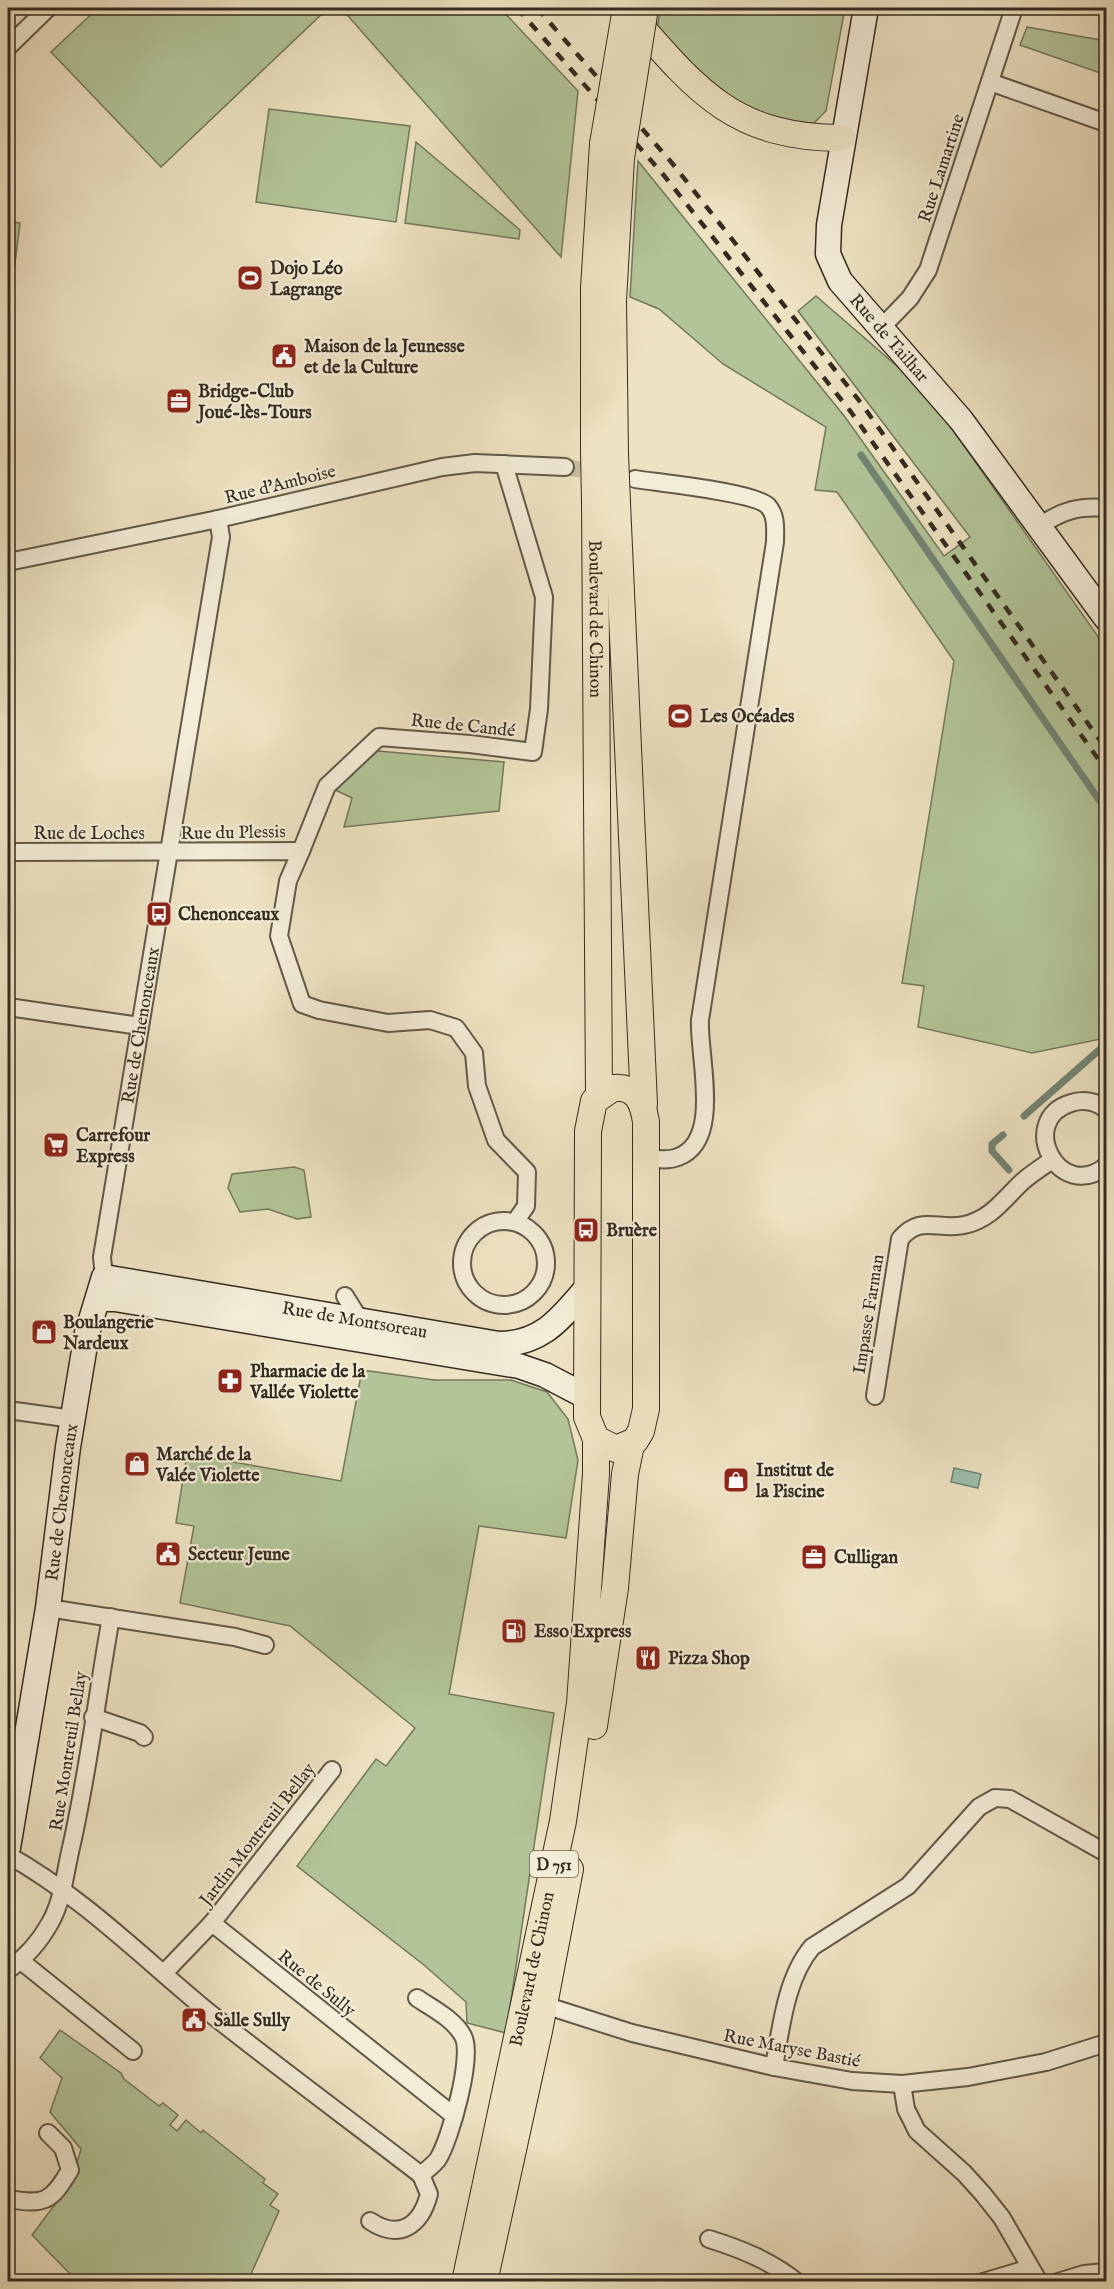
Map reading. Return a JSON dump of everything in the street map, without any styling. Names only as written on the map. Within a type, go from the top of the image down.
[{"type":"main road","points":[[626,8],[688,79],[708,97],[740,118],[764,128],[817,138],[842,138]]},
{"type":"main road","points":[[612,151],[626,8]]},
{"type":"main road","points":[[612,151],[645,8]]},
{"type":"main road","name":"Boulevard de Chinon","points":[[484,2282],[567,1887],[615,1588],[625,1474],[632,1444],[641,1431],[646,1409],[644,1104],[604,453],[613,301],[612,151]]},
{"type":"main road","name":"Boulevard de Chinon","points":[[465,2282],[563,1821],[582,1681],[596,1474],[596,1439],[586,1417],[586,1288],[588,1131],[591,1109],[599,1095],[606,502]]},
{"type":"main road","points":[[599,1095],[613,1088],[626,1089],[639,1096],[644,1104]]},
{"type":"main road","points":[[596,1439],[616,1449],[632,1444]]},
{"type":"street","points":[[8,47],[48,8]]},
{"type":"street","name":"Rue de Tailhar","points":[[866,8],[842,138],[829,225],[828,254],[840,282],[961,420],[1107,618]]},
{"type":"street","name":"Rue Lamartine","points":[[881,328],[910,298],[928,270],[1014,8]]},
{"type":"street","points":[[990,82],[1107,123]]},
{"type":"street","name":"Rue d'Amboise","points":[[8,562],[218,519],[410,473],[475,463],[565,467]]},
{"type":"street","name":"Rue de Candé","points":[[301,851],[327,786],[379,737],[533,752],[539,709],[544,597],[504,464]]},
{"type":"street","points":[[635,479],[751,498],[769,507],[775,518],[773,554],[700,1020],[699,1038],[706,1090],[700,1134],[692,1149],[684,1154],[675,1158],[646,1158]]},
{"type":"street","points":[[1040,526],[1063,511],[1083,506],[1107,508]]},
{"type":"street","name":"Rue de Chenonceaux","points":[[8,1848],[48,1608],[73,1419],[91,1315],[102,1288],[102,1257],[221,537],[218,519]]},
{"type":"street","name":"Rue du Plessis","points":[[169,853],[214,850],[301,851],[283,902],[279,936],[302,1004],[319,1010],[388,1023],[430,1020],[456,1028],[474,1053],[477,1086],[496,1140],[527,1172],[526,1206],[515,1222]]},
{"type":"street","name":"Rue de Loches","points":[[8,852],[169,853]]},
{"type":"street","points":[[8,1006],[140,1026]]},
{"type":"street","points":[[1107,1110],[1091,1102],[1078,1101],[1066,1105],[1056,1112],[1048,1123],[1045,1135],[1046,1148],[1052,1160],[1069,1173],[1080,1176],[1091,1175],[1107,1166]]},
{"type":"street","name":"Impasse Farman","points":[[875,1396],[900,1239],[910,1227],[936,1223],[963,1226],[995,1211],[1022,1182],[1052,1160]]},
{"type":"street","points":[[493,1222],[515,1222],[525,1226],[541,1242],[546,1259],[544,1277],[528,1298],[511,1305],[493,1304],[477,1296],[466,1281],[462,1266],[464,1251],[470,1238],[480,1228],[493,1222]]},
{"type":"street","name":"Rue de Montsoreau","points":[[102,1288],[360,1320],[481,1342],[525,1342],[548,1329],[586,1288]]},
{"type":"street","name":"Rue de Montsoreau","points":[[102,1288],[115,1299],[519,1366],[545,1375],[587,1397]]},
{"type":"street","points":[[345,1296],[360,1320]]},
{"type":"street","points":[[8,1410],[73,1419]]},
{"type":"street","points":[[48,1608],[235,1637],[265,1645]]},
{"type":"street","name":"Rue Montreuil Bellay","points":[[14,1966],[51,1922],[62,1891],[83,1794],[93,1717],[111,1617]]},
{"type":"street","points":[[93,1717],[140,1733],[144,1737]]},
{"type":"street","name":"Jardin Montreuil Bellay","points":[[212,1923],[332,1770]]},
{"type":"street","points":[[774,2067],[795,1973],[803,1958],[812,1947],[908,1886],[979,1807],[995,1798],[1010,1799],[1107,1853]]},
{"type":"street","points":[[8,1855],[62,1891],[211,2014],[421,2175],[429,2194],[420,2217],[401,2229],[389,2231],[370,2221]]},
{"type":"street","points":[[164,1973],[212,1923]]},
{"type":"street","name":"Rue de Sully","points":[[212,1923],[453,2115]]},
{"type":"street","points":[[14,1966],[133,2051]]},
{"type":"street","points":[[417,1998],[452,2023],[464,2037],[467,2056],[466,2074],[437,2160],[421,2175]]},
{"type":"street","name":"Rue Maryse Bastié","points":[[544,2005],[632,2033],[774,2067],[852,2081],[902,2084],[968,2077],[1046,2062],[1106,2044]]},
{"type":"street","points":[[902,2084],[906,2109],[917,2131],[964,2173],[983,2194],[1002,2218],[1035,2275],[983,2282]]},
{"type":"street","points":[[8,2199],[35,2203],[51,2198],[58,2190],[70,2170],[63,2148],[48,2133]]},
{"type":"street","points":[[709,2239],[738,2248],[773,2264],[797,2282]]},
{"type":"street","points":[[769,2282],[773,2264]]},
{"type":"street","points":[[1058,2282],[1084,2274],[1107,2272]]},
{"type":"shaded area","points":[[98,8],[321,8],[325,11],[161,167],[51,52]]},
{"type":"shaded area","points":[[341,8],[500,8],[578,91],[561,257]]},
{"type":"shaded area","points":[[661,8],[845,8],[826,111],[813,124],[787,122],[761,114],[724,95],[699,74],[657,27]]},
{"type":"shaded area","points":[[1027,27],[1106,41],[1106,75],[1020,45]]},
{"type":"shaded area","points":[[269,109],[410,126],[396,222],[256,202]]},
{"type":"shaded area","points":[[416,142],[520,230],[519,239],[405,223]]},
{"type":"shaded area","points":[[638,161],[845,417],[944,556],[970,537],[798,311],[816,296],[913,380],[953,430],[1106,648],[1106,1038],[1032,1053],[918,1027],[924,986],[902,983],[954,661],[837,492],[815,490],[826,427],[723,364],[659,309],[630,297]]},
{"type":"shaded area","points":[[8,221],[20,223],[8,320]]},
{"type":"shaded area","points":[[378,751],[504,762],[499,811],[344,827],[352,798],[327,786],[346,766]]},
{"type":"shaded area","points":[[294,1167],[304,1170],[311,1217],[297,1219],[268,1209],[240,1212],[228,1188],[232,1174]]},
{"type":"shaded area","points":[[362,1370],[434,1380],[511,1380],[547,1392],[568,1419],[578,1460],[566,1538],[479,1526],[449,1694],[554,1713],[506,2033],[467,2023],[466,2002],[424,1965],[297,1866],[376,1759],[386,1766],[415,1728],[290,1626],[180,1603],[194,1526],[176,1523],[187,1454],[341,1481]]},
{"type":"shaded area","points":[[954,1468],[981,1474],[978,1488],[951,1482]]},
{"type":"shaded area","points":[[60,2030],[121,2073],[124,2079],[159,2106],[163,2103],[178,2115],[170,2125],[177,2131],[186,2120],[201,2133],[203,2130],[265,2179],[263,2183],[278,2194],[270,2205],[279,2211],[248,2281],[77,2281],[32,2235],[71,2183],[81,2149],[50,2112],[62,2078],[40,2058]]},
{"type":"waterway","points":[[861,455],[1106,810]]},
{"type":"waterway","points":[[1024,1116],[1106,1044]]},
{"type":"waterway","points":[[1003,1135],[992,1144],[992,1151],[1009,1170]]},
{"type":"tunnel","points":[[565,467],[602,473]]},
{"type":"railway","points":[[517,8],[662,173],[851,412],[1106,770]]},
{"type":"railway","points":[[537,8],[672,163],[861,403],[1106,749]]},
{"type":"place","name":"Dojo Léo Lagrange","points":[[250,278]]},
{"type":"place","name":"Maison de la Jeunesse et de la Culture","points":[[284,356]]},
{"type":"place","name":"Bridge-Club Joué-lès-Tours","points":[[179,401]]},
{"type":"place","name":"Les Océades","points":[[680,716]]},
{"type":"place","name":"Chenonceaux","points":[[159,914]]},
{"type":"place","name":"Carrefour Express","points":[[56,1145]]},
{"type":"place","name":"Bruère","points":[[586,1230]]},
{"type":"place","name":"Boulangerie Nardeux","points":[[44,1332]]},
{"type":"place","name":"Pharmacie de la Vallée Violette","points":[[230,1381]]},
{"type":"place","name":"Marché de la Valée Violette","points":[[137,1464]]},
{"type":"place","name":"Institut de la Piscine","points":[[736,1480]]},
{"type":"place","name":"Secteur Jeune","points":[[168,1554]]},
{"type":"place","name":"Culligan","points":[[814,1557]]},
{"type":"place","name":"Esso Express","points":[[514,1631]]},
{"type":"place","name":"Pizza Shop","points":[[648,1658]]},
{"type":"place","name":"Salle Sully","points":[[194,2020]]}]
